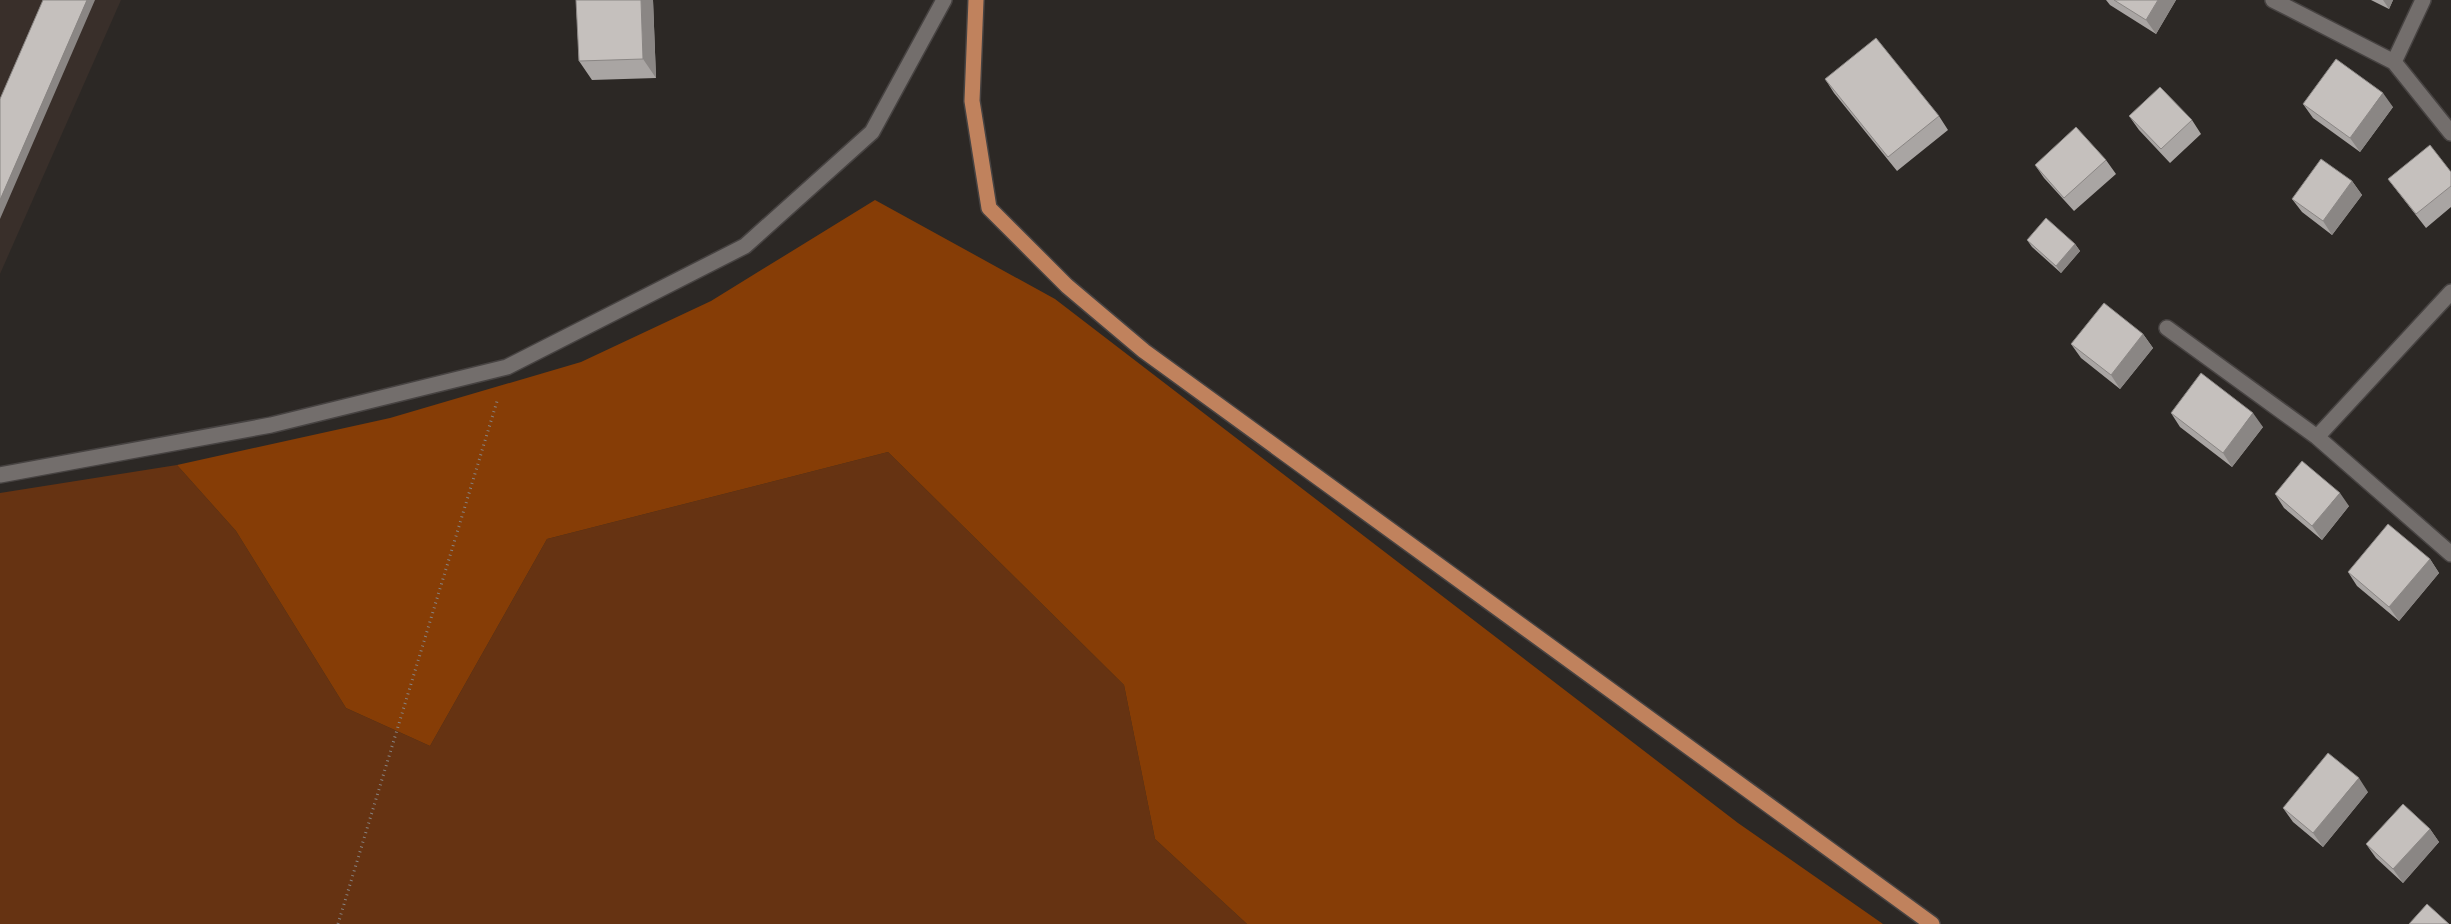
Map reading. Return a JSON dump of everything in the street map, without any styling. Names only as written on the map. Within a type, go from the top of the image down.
[{"type":"main road","points":[[976,0],[972,101],[989,208],[1067,286],[1144,351],[1932,924]]},
{"type":"street","points":[[0,475],[272,425],[508,367],[745,246],[872,132],[944,0]]},
{"type":"street","points":[[2274,0],[2394,62],[2451,133]]},
{"type":"street","points":[[2394,62],[2423,0]]},
{"type":"street","points":[[2317,437],[2451,292]]},
{"type":"street","points":[[2167,328],[2317,437],[2451,554]]},
{"type":"path","points":[[338,924],[508,367]]},
{"type":"shaded area","points":[[0,0],[121,0],[0,274]]},
{"type":"shaded area","points":[[875,200],[1055,299],[1738,823],[1883,924],[1247,924],[1155,839],[1124,685],[888,452],[547,539],[430,746],[346,708],[236,531],[177,465],[390,418],[581,362],[711,301]]},
{"type":"shaded area","points":[[888,452],[1124,685],[1155,839],[1247,924],[0,924],[0,493],[177,465],[236,531],[346,708],[430,746],[547,539]]},
{"type":"building","points":[[43,0],[87,0],[0,200],[0,99]]},
{"type":"building","points":[[576,0],[641,0],[643,59],[579,61]]},
{"type":"building","points":[[2114,0],[2158,0],[2146,20]]},
{"type":"building","points":[[1876,38],[1939,116],[1888,157],[1825,79]]},
{"type":"building","points":[[2336,59],[2383,93],[2350,138],[2303,104]]},
{"type":"building","points":[[2160,87],[2192,120],[2161,149],[2129,116]]},
{"type":"building","points":[[2076,127],[2106,160],[2064,198],[2035,165]]},
{"type":"building","points":[[2430,145],[2451,172],[2451,186],[2416,214],[2388,179]]},
{"type":"building","points":[[2321,159],[2352,181],[2323,221],[2292,199]]},
{"type":"building","points":[[2046,218],[2075,244],[2056,266],[2027,240]]},
{"type":"building","points":[[2104,303],[2143,334],[2111,375],[2071,344]]},
{"type":"building","points":[[2201,373],[2253,413],[2223,453],[2171,413]]},
{"type":"building","points":[[2302,461],[2340,493],[2312,526],[2275,494]]},
{"type":"building","points":[[2388,524],[2430,559],[2389,607],[2348,572]]},
{"type":"building","points":[[2328,753],[2359,778],[2313,833],[2283,808]]},
{"type":"building","points":[[2403,804],[2430,829],[2393,869],[2366,844]]},
{"type":"building","points":[[2427,904],[2449,924],[2409,924]]}]
